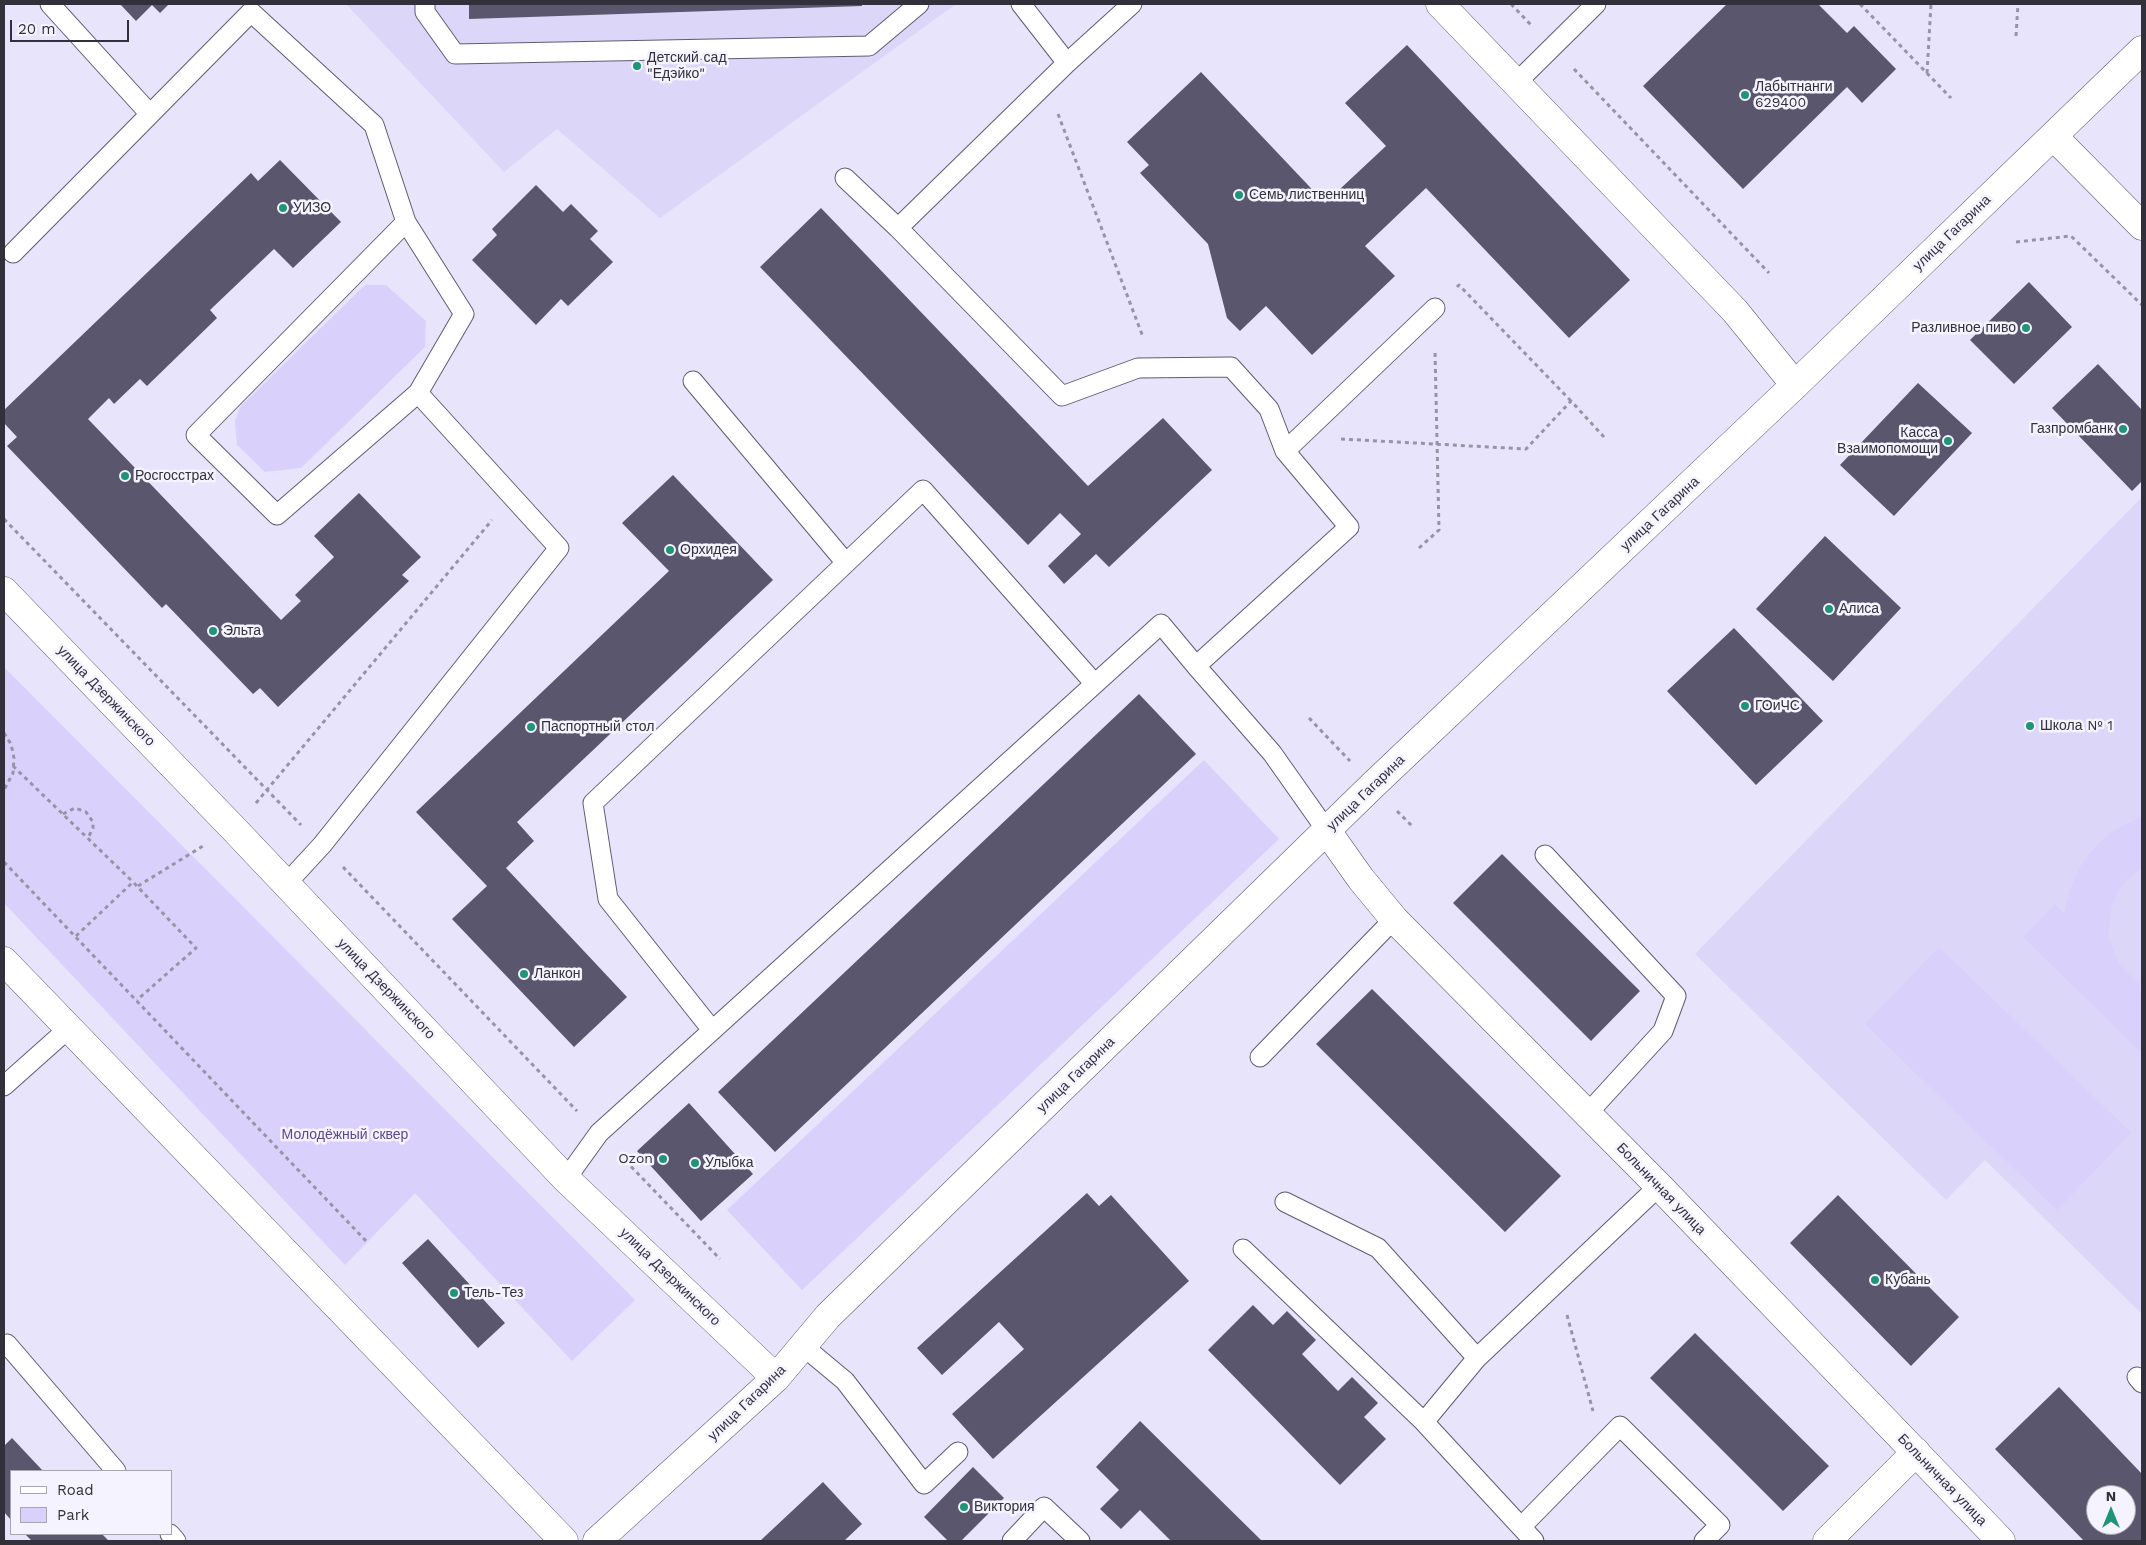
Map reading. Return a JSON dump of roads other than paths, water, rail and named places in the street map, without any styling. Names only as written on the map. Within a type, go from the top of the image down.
[{"type":"street","points":[[1440,4],[1735,311],[1795,385]]},
{"type":"street","name":"улица Гагарина","points":[[596,1541],[776,1378],[828,1316],[1326,832],[1795,385],[2142,50]]},
{"type":"street","points":[[2053,136],[2142,226]]},
{"type":"street","name":"улица Дзержинского","points":[[4,591],[566,1179],[776,1378]]},
{"type":"street","name":"Больничная улица","points":[[1326,832],[1394,919],[1658,1186],[2001,1541]]},
{"type":"street","points":[[4,961],[564,1541]]},
{"type":"street","points":[[1827,1541],[1916,1452]]},
{"type":"lane","points":[[50,4],[149,113]]},
{"type":"lane","points":[[425,4],[425,12],[455,54],[869,46],[919,4]]},
{"type":"lane","points":[[1022,4],[1067,63]]},
{"type":"lane","points":[[898,228],[1067,63],[1132,4]]},
{"type":"lane","points":[[1516,83],[1596,4]]},
{"type":"lane","points":[[7,252],[251,12],[374,125],[406,222],[464,314],[418,393],[277,515],[196,435],[406,222]]},
{"type":"lane","points":[[845,178],[898,228],[1062,396],[1138,368],[1231,368],[1269,409],[1285,451],[1349,526],[1196,666]]},
{"type":"lane","points":[[1285,451],[1435,308]]},
{"type":"lane","points":[[693,381],[846,563]]},
{"type":"lane","points":[[286,884],[322,845],[559,548],[418,393]]},
{"type":"lane","points":[[712,1030],[608,900],[593,803],[923,490],[1094,684]]},
{"type":"lane","points":[[566,1179],[599,1133],[1161,624],[1272,753],[1326,832]]},
{"type":"lane","points":[[1545,855],[1676,996],[1663,1031],[1587,1114]]},
{"type":"lane","points":[[1260,1057],[1394,919]]},
{"type":"lane","points":[[4,1086],[69,1028]]},
{"type":"lane","points":[[1424,1422],[1477,1358],[1658,1186]]},
{"type":"lane","points":[[1285,1202],[1378,1248],[1477,1358]]},
{"type":"lane","points":[[1243,1249],[1424,1422],[1534,1541]]},
{"type":"lane","points":[[5,1343],[115,1470]]},
{"type":"lane","points":[[803,1346],[845,1381],[924,1484],[958,1452]]},
{"type":"lane","points":[[1521,1527],[1620,1426],[1720,1525],[1704,1541]]},
{"type":"lane","points":[[1012,1541],[1044,1508],[1080,1541]]},
{"type":"place","name":"Детский сад \"Едэйко\"","points":[[637,66]]},
{"type":"place","name":"Лабытнанги 629400","points":[[1745,95]]},
{"type":"place","name":"Семь лиственниц","points":[[1239,195]]},
{"type":"place","name":"УИЗО","points":[[283,208]]},
{"type":"place","name":"Разливное пиво","points":[[2026,328]]},
{"type":"place","name":"Газпромбанк","points":[[2123,429]]},
{"type":"place","name":"Касса Взаимопомощи","points":[[1948,441]]},
{"type":"place","name":"Росгосстрах","points":[[125,476]]},
{"type":"place","name":"Орхидея","points":[[670,550]]},
{"type":"place","name":"Алиса","points":[[1829,609]]},
{"type":"place","name":"Эльта","points":[[213,631]]},
{"type":"place","name":"ГОиЧС","points":[[1745,706]]},
{"type":"place","name":"Школа № 1","points":[[2030,726]]},
{"type":"place","name":"Паспортный стол","points":[[531,727]]},
{"type":"place","name":"Ланкон","points":[[524,974]]},
{"type":"place","name":"Ozon","points":[[663,1159]]},
{"type":"place","name":"Улыбка","points":[[695,1163]]},
{"type":"place","name":"Кубань","points":[[1875,1280]]},
{"type":"place","name":"Тель-Тез","points":[[454,1293]]},
{"type":"place","name":"Виктория","points":[[964,1507]]},
{"type":"park label","name":"Молодёжный сквер","points":[[345,1135]]}]
